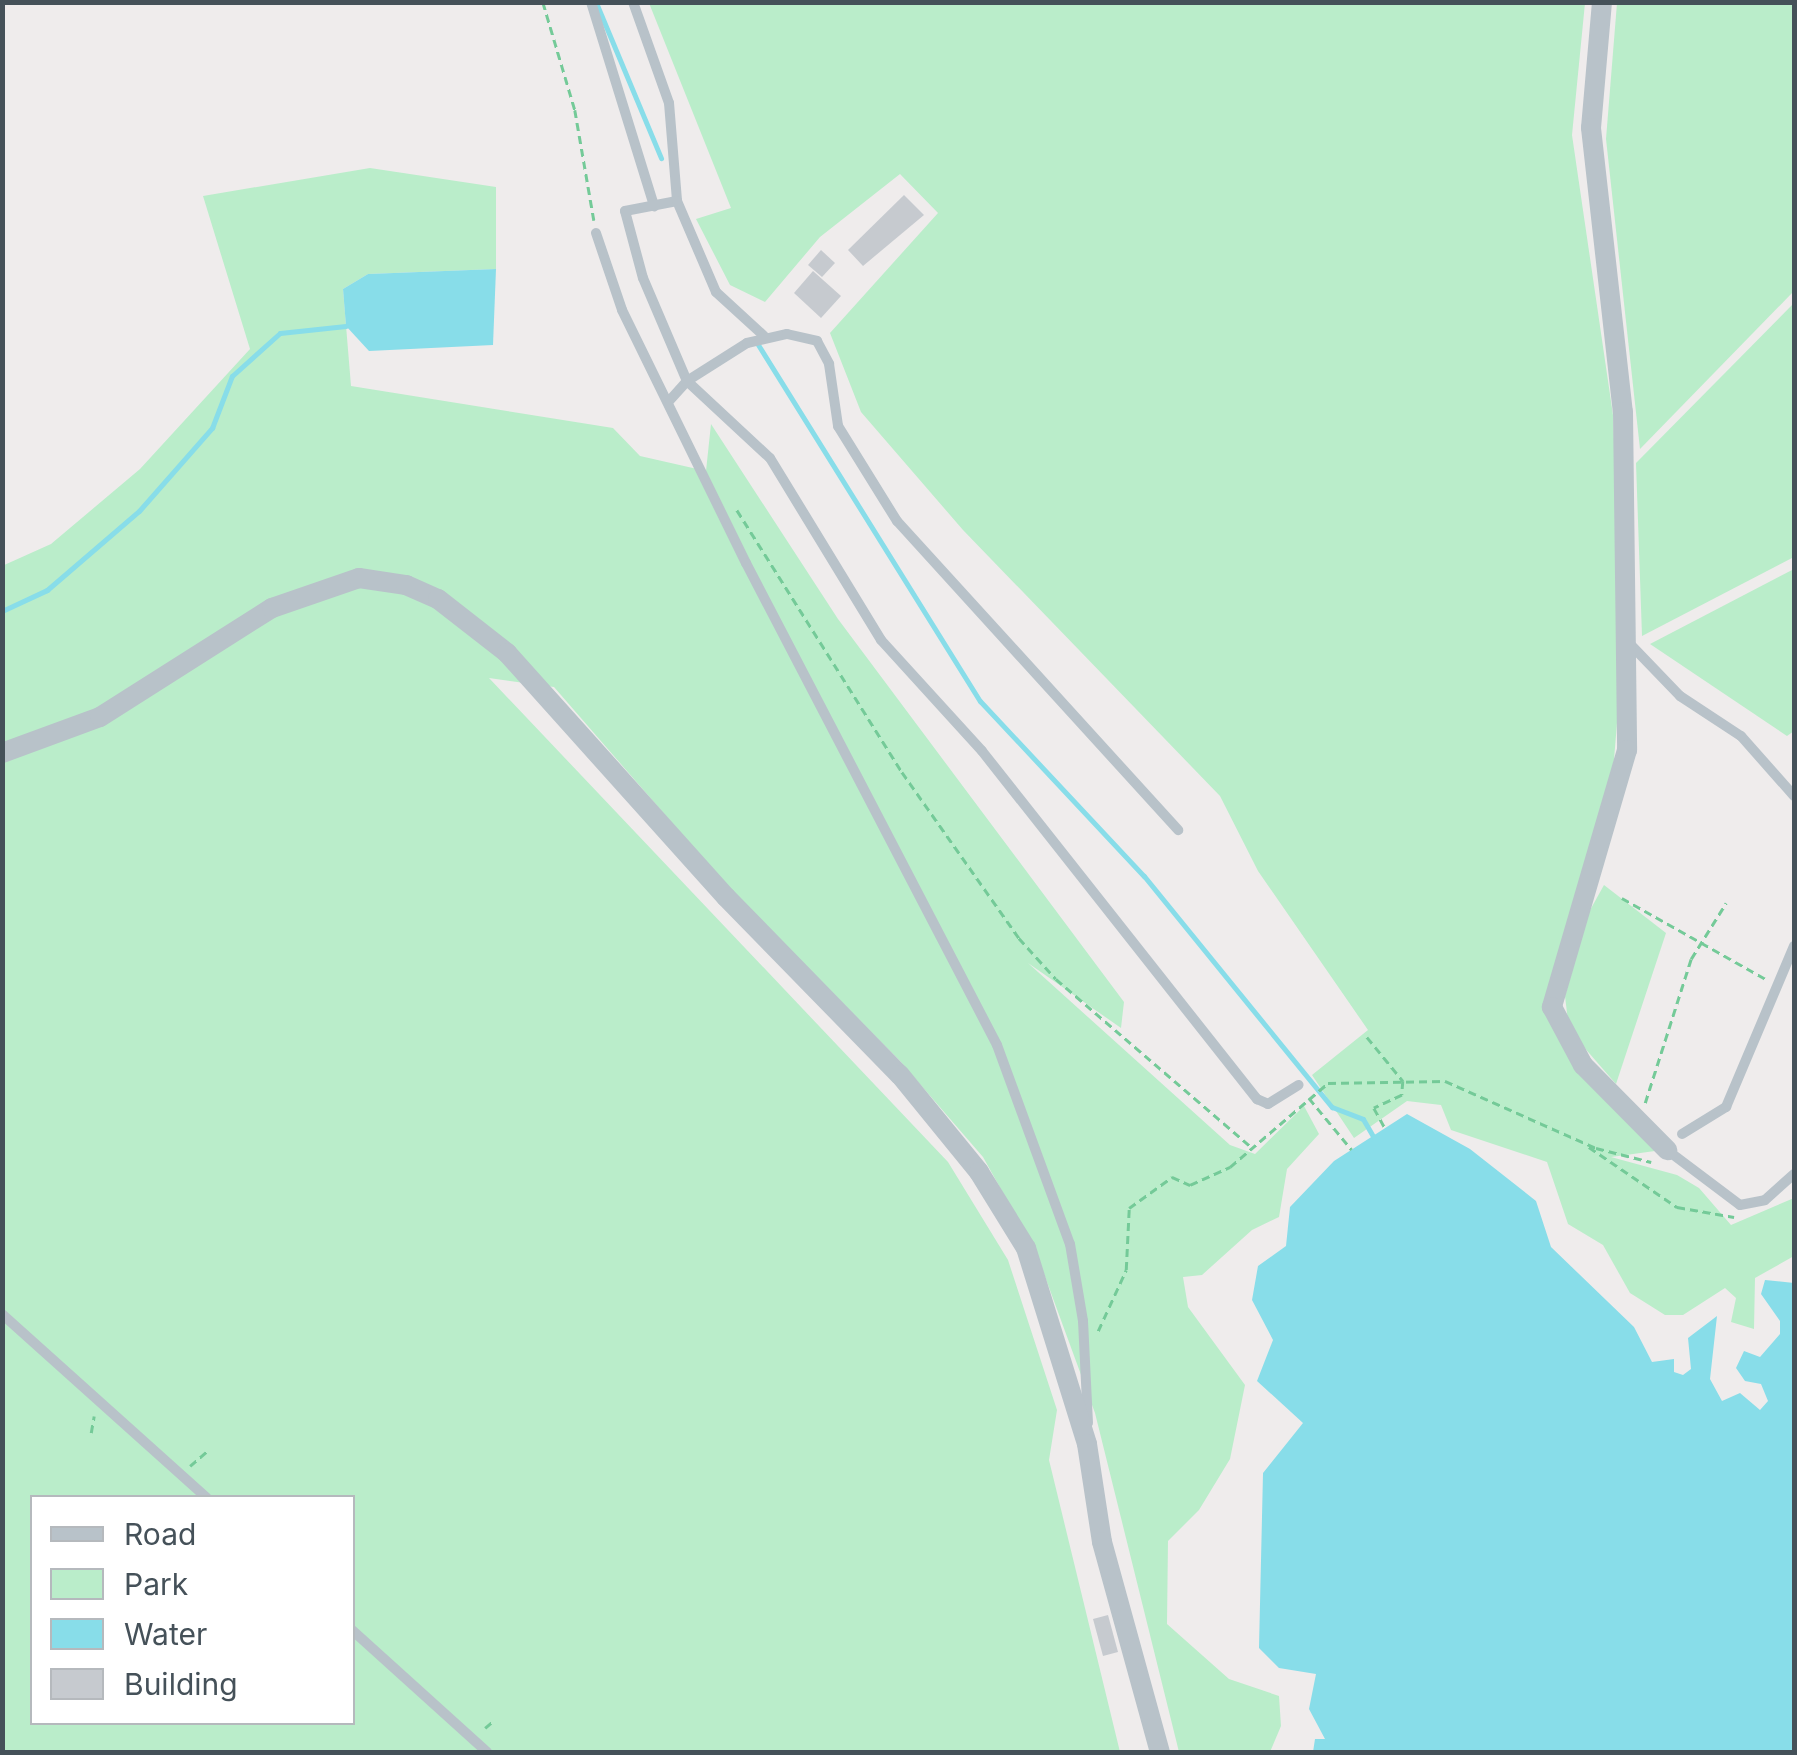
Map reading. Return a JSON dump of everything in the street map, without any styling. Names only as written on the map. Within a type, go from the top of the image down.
[{"type":"street","points":[[1602,2],[1591,144],[1623,412],[1630,644],[1627,750],[1552,1007],[1583,1065],[1660,1156]]},
{"type":"street","points":[[2,753],[100,717],[272,608],[359,578],[406,585],[438,599],[507,653],[589,738],[726,896],[900,1075],[979,1172],[1026,1248],[1088,1444],[1102,1542],[1160,1752]]},
{"type":"lane","points":[[591,2],[654,206]]},
{"type":"lane","points":[[634,2],[669,104],[677,201],[716,292],[764,336]]},
{"type":"lane","points":[[677,201],[625,211],[643,278],[686,381],[770,458],[882,640],[982,751],[1257,1099],[1268,1104],[1299,1084]]},
{"type":"lane","points":[[596,233],[622,310],[670,400],[746,563],[930,908],[1043,1156],[1070,1244],[1083,1321],[1088,1444]]},
{"type":"lane","points":[[670,400],[686,381],[764,336],[787,334],[821,345],[838,426],[897,521],[1178,830]]},
{"type":"lane","points":[[1630,644],[1680,696],[1741,736],[1792,790]]},
{"type":"lane","points":[[1682,1134],[1726,1106],[1794,946]]},
{"type":"lane","points":[[1660,1156],[1740,1205],[1765,1200],[1794,1174]]},
{"type":"lane","points":[[2,1314],[204,1495]]},
{"type":"lane","points":[[355,1633],[487,1752]]},
{"type":"path","points":[[543,2],[575,110],[596,233]]},
{"type":"path","points":[[735,506],[902,772],[1019,938],[1056,979],[1250,1146]]},
{"type":"path","points":[[1622,898],[1774,986]]},
{"type":"path","points":[[1643,1108],[1699,940],[1726,903]]},
{"type":"path","points":[[1367,1038],[1403,1080],[1402,1095],[1374,1108],[1386,1128]]},
{"type":"path","points":[[1098,1330],[1126,1270],[1129,1208],[1172,1177],[1190,1185],[1230,1167],[1324,1086],[1444,1081],[1585,1142],[1677,1206],[1732,1219],[1740,1205]]},
{"type":"path","points":[[1309,1098],[1352,1150]]},
{"type":"path","points":[[1585,1142],[1660,1156]]},
{"type":"path","points":[[182,1474],[207,1451]]},
{"type":"green space","points":[[649,3],[1585,3],[1572,135],[1613,415],[1623,649],[1613,772],[1546,1013],[1655,1151],[1611,1157],[1677,1175],[1699,1188],[1731,1225],[1794,1198],[1794,1256],[1755,1278],[1754,1329],[1731,1322],[1736,1298],[1725,1288],[1683,1315],[1665,1315],[1630,1293],[1603,1245],[1568,1224],[1547,1162],[1451,1130],[1441,1105],[1407,1101],[1354,1138],[1312,1075],[1368,1030],[1258,871],[1220,796],[963,530],[861,412],[830,333],[938,213],[900,174],[820,237],[765,302],[730,285],[696,219],[731,208]]},
{"type":"green space","points":[[1617,3],[1794,3],[1794,291],[1640,449],[1606,139]]},
{"type":"green space","points":[[370,168],[496,187],[496,269],[368,274],[343,289],[351,386],[613,428],[640,456],[706,471],[711,424],[838,619],[1124,1002],[1121,1028],[1028,963],[1230,1145],[1255,1154],[1304,1106],[1319,1134],[1287,1169],[1279,1217],[1252,1230],[1202,1275],[1183,1277],[1188,1307],[1245,1385],[1230,1459],[1199,1510],[1168,1541],[1167,1624],[1229,1679],[1279,1696],[1281,1726],[1270,1752],[1179,1752],[1095,1413],[1036,1252],[983,1157],[900,1061],[726,885],[554,687],[489,678],[948,1162],[1008,1260],[1057,1410],[1049,1460],[1120,1752],[3,1752],[2,566],[51,544],[140,469],[250,349],[203,196]]},
{"type":"green space","points":[[1794,303],[1794,557],[1642,636],[1636,463]]},
{"type":"green space","points":[[1794,569],[1794,731],[1787,736],[1650,644]]},
{"type":"green space","points":[[1604,885],[1666,933],[1616,1084],[1569,1030],[1565,996],[1589,912]]},
{"type":"water","points":[[496,269],[493,345],[369,351],[346,326],[343,289],[368,274]]},
{"type":"water","points":[[1407,1114],[1470,1149],[1536,1201],[1551,1247],[1634,1327],[1652,1362],[1674,1359],[1674,1372],[1683,1375],[1691,1369],[1688,1338],[1717,1316],[1710,1379],[1722,1401],[1740,1393],[1760,1410],[1768,1401],[1761,1384],[1745,1381],[1736,1368],[1744,1351],[1760,1357],[1780,1334],[1780,1321],[1761,1294],[1765,1280],[1794,1283],[1794,1752],[1313,1752],[1315,1739],[1325,1739],[1309,1709],[1316,1674],[1279,1668],[1259,1648],[1263,1473],[1303,1423],[1257,1381],[1273,1340],[1252,1300],[1258,1266],[1286,1246],[1290,1207],[1334,1161]]},
{"type":"building","points":[[904,195],[924,215],[863,266],[848,250]]},
{"type":"building","points":[[821,250],[835,263],[822,277],[808,265]]},
{"type":"building","points":[[813,271],[841,296],[821,318],[794,293]]},
{"type":"building","points":[[1108,1615],[1118,1652],[1103,1656],[1093,1619]]},
{"type":"waterway","points":[[597,5],[661,158]]},
{"type":"waterway","points":[[2,611],[47,590],[139,511],[212,428],[232,376],[280,333],[346,326]]},
{"type":"waterway","points":[[757,343],[980,701],[1144,876],[1332,1107],[1363,1119],[1373,1136]]}]
